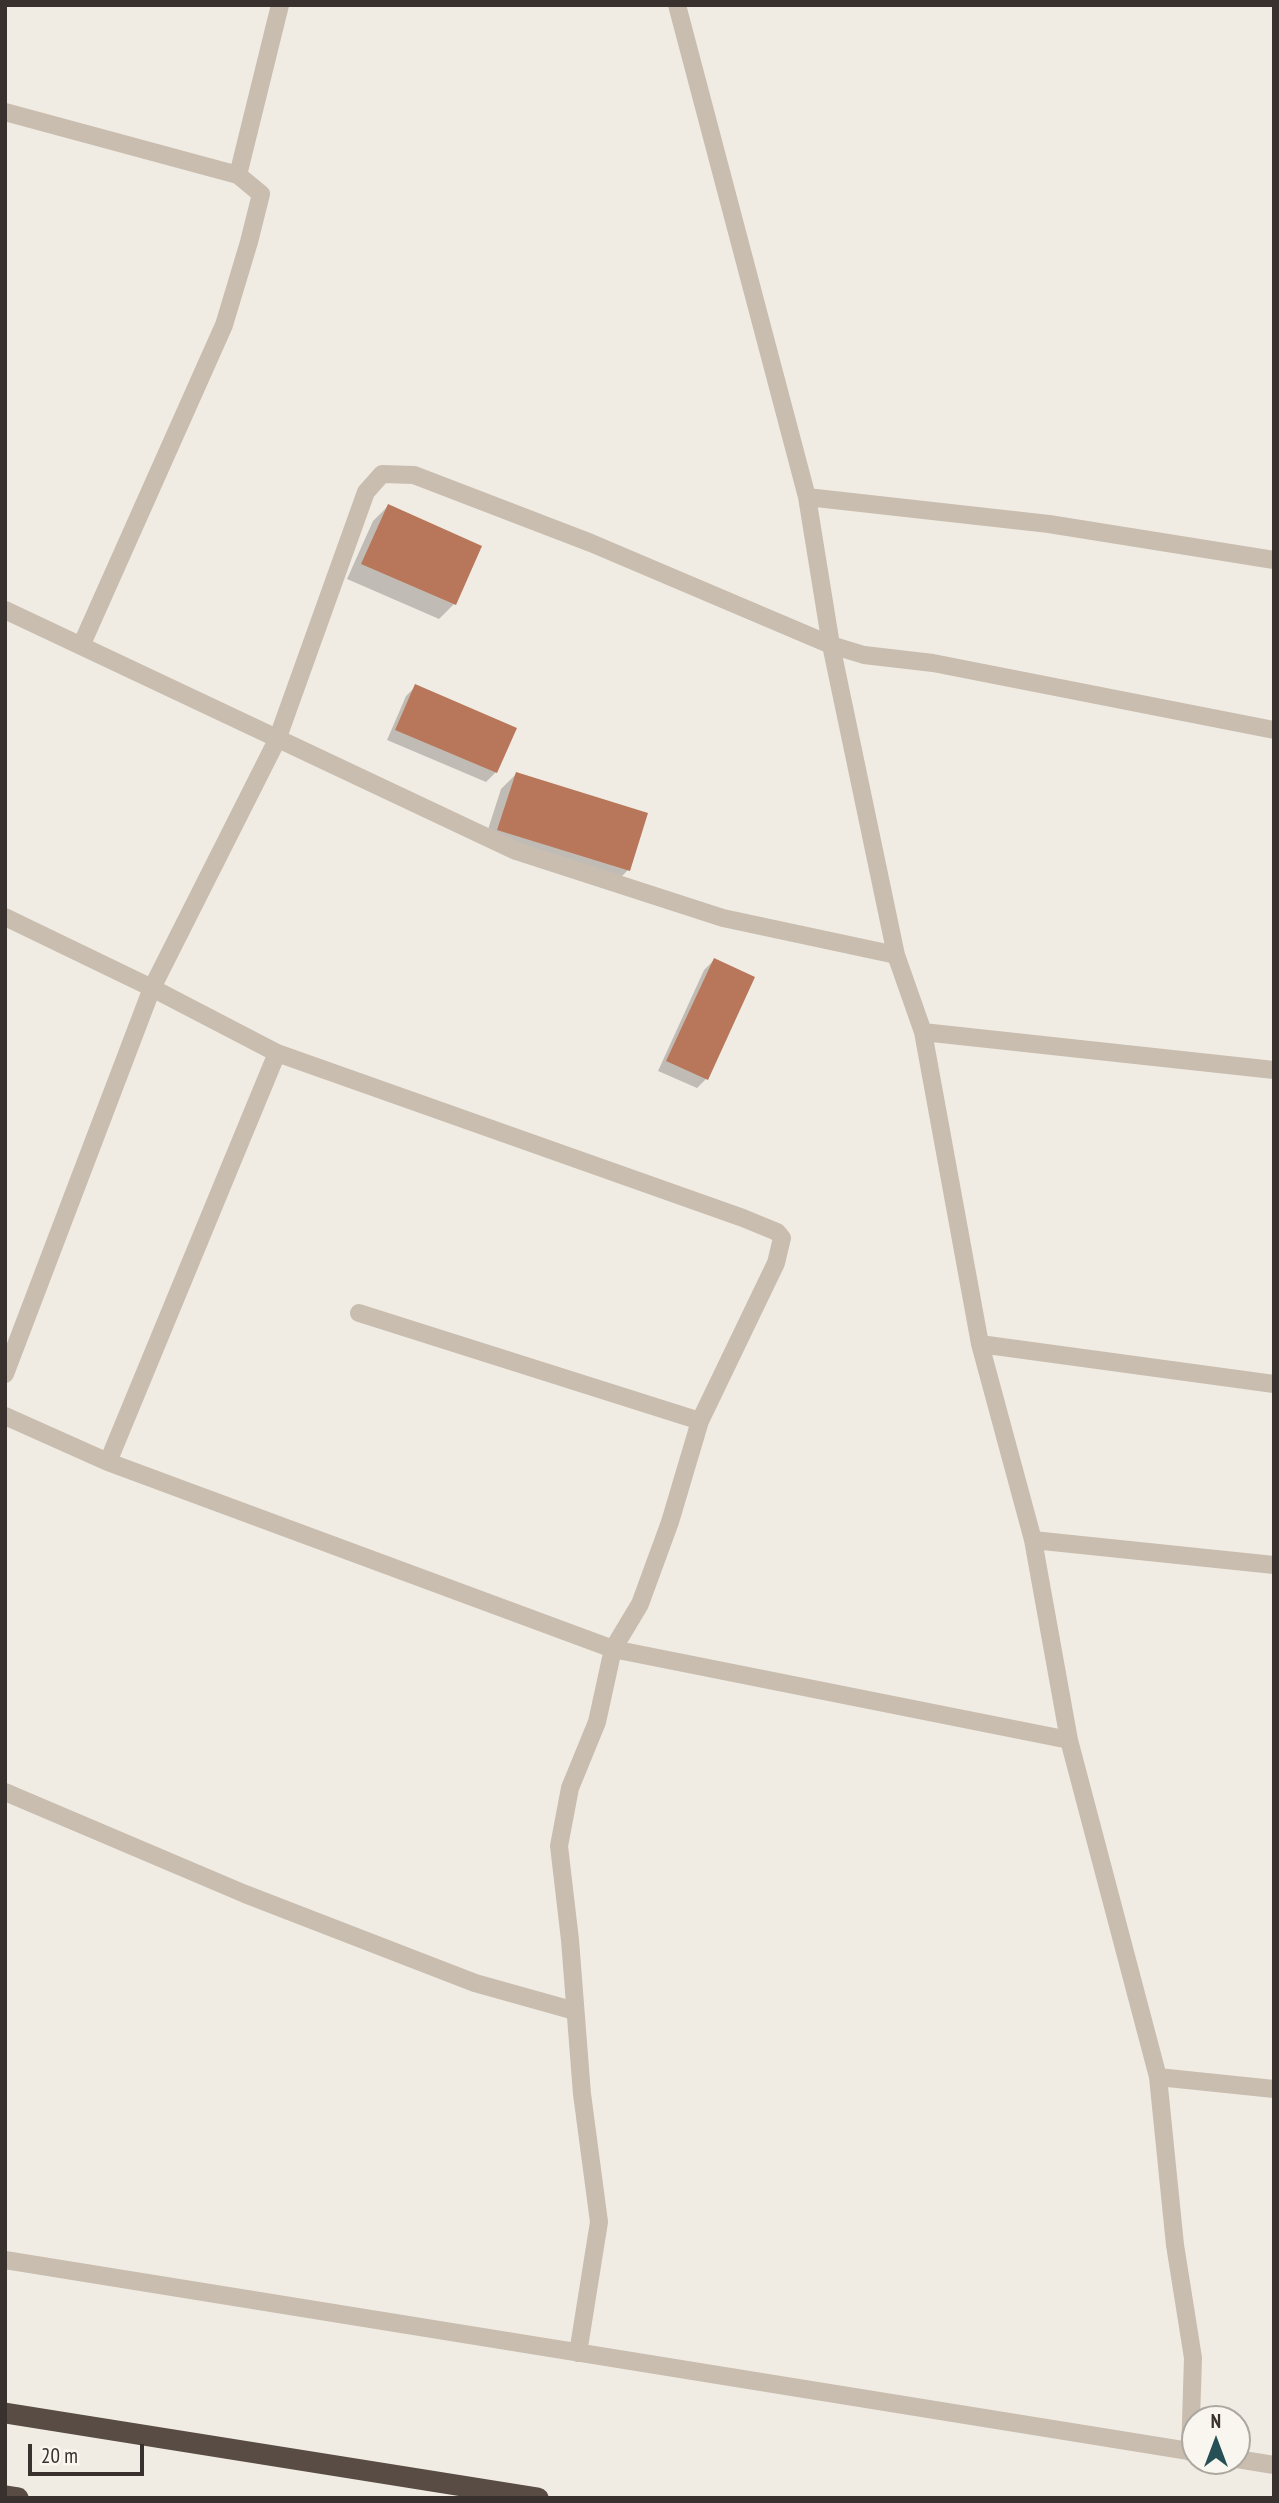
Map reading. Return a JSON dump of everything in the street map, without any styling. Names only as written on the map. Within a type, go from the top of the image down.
[{"type":"highway","points":[[5,2413],[538,2498]]},
{"type":"highway","points":[[5,2496],[18,2498]]},
{"type":"street","points":[[238,175],[279,5]]},
{"type":"street","points":[[677,5],[807,497],[831,645],[896,955],[923,1032],[980,1344],[1033,1540],[1069,1740],[1158,2077],[1175,2245],[1193,2358],[1193,2405]]},
{"type":"street","points":[[5,112],[238,175],[261,194],[224,325],[81,646]]},
{"type":"street","points":[[5,1374],[152,988],[277,740],[366,492],[383,474],[414,475],[591,543],[831,645],[864,655],[933,663],[1274,730]]},
{"type":"street","points":[[807,497],[1049,524],[1274,560]]},
{"type":"street","points":[[5,610],[516,851],[723,918],[896,955]]},
{"type":"street","points":[[5,917],[152,988],[277,1053],[743,1218],[777,1232],[782,1238],[776,1263],[700,1422],[670,1522],[640,1604],[613,1649],[597,1722],[570,1788],[559,1846],[570,1940],[582,2094],[599,2222],[578,2353]]},
{"type":"street","points":[[923,1032],[1274,1070]]},
{"type":"street","points":[[108,1462],[277,1053]]},
{"type":"street","points":[[359,1314],[700,1422]]},
{"type":"street","points":[[980,1344],[1274,1384]]},
{"type":"street","points":[[5,1416],[108,1462],[613,1649],[1069,1740]]},
{"type":"street","points":[[1033,1540],[1274,1565]]},
{"type":"street","points":[[5,1792],[245,1894],[475,1983],[575,2011]]},
{"type":"street","points":[[1158,2077],[1274,2089]]},
{"type":"street","points":[[5,2260],[1181,2450]]},
{"type":"street","points":[[1251,2461],[1274,2465]]},
{"type":"building","points":[[388,504],[482,546],[456,605],[361,564]]},
{"type":"building","points":[[415,684],[517,728],[497,773],[395,730]]},
{"type":"building","points":[[516,772],[648,813],[630,871],[497,830]]},
{"type":"building","points":[[714,958],[755,977],[708,1080],[666,1061]]}]
